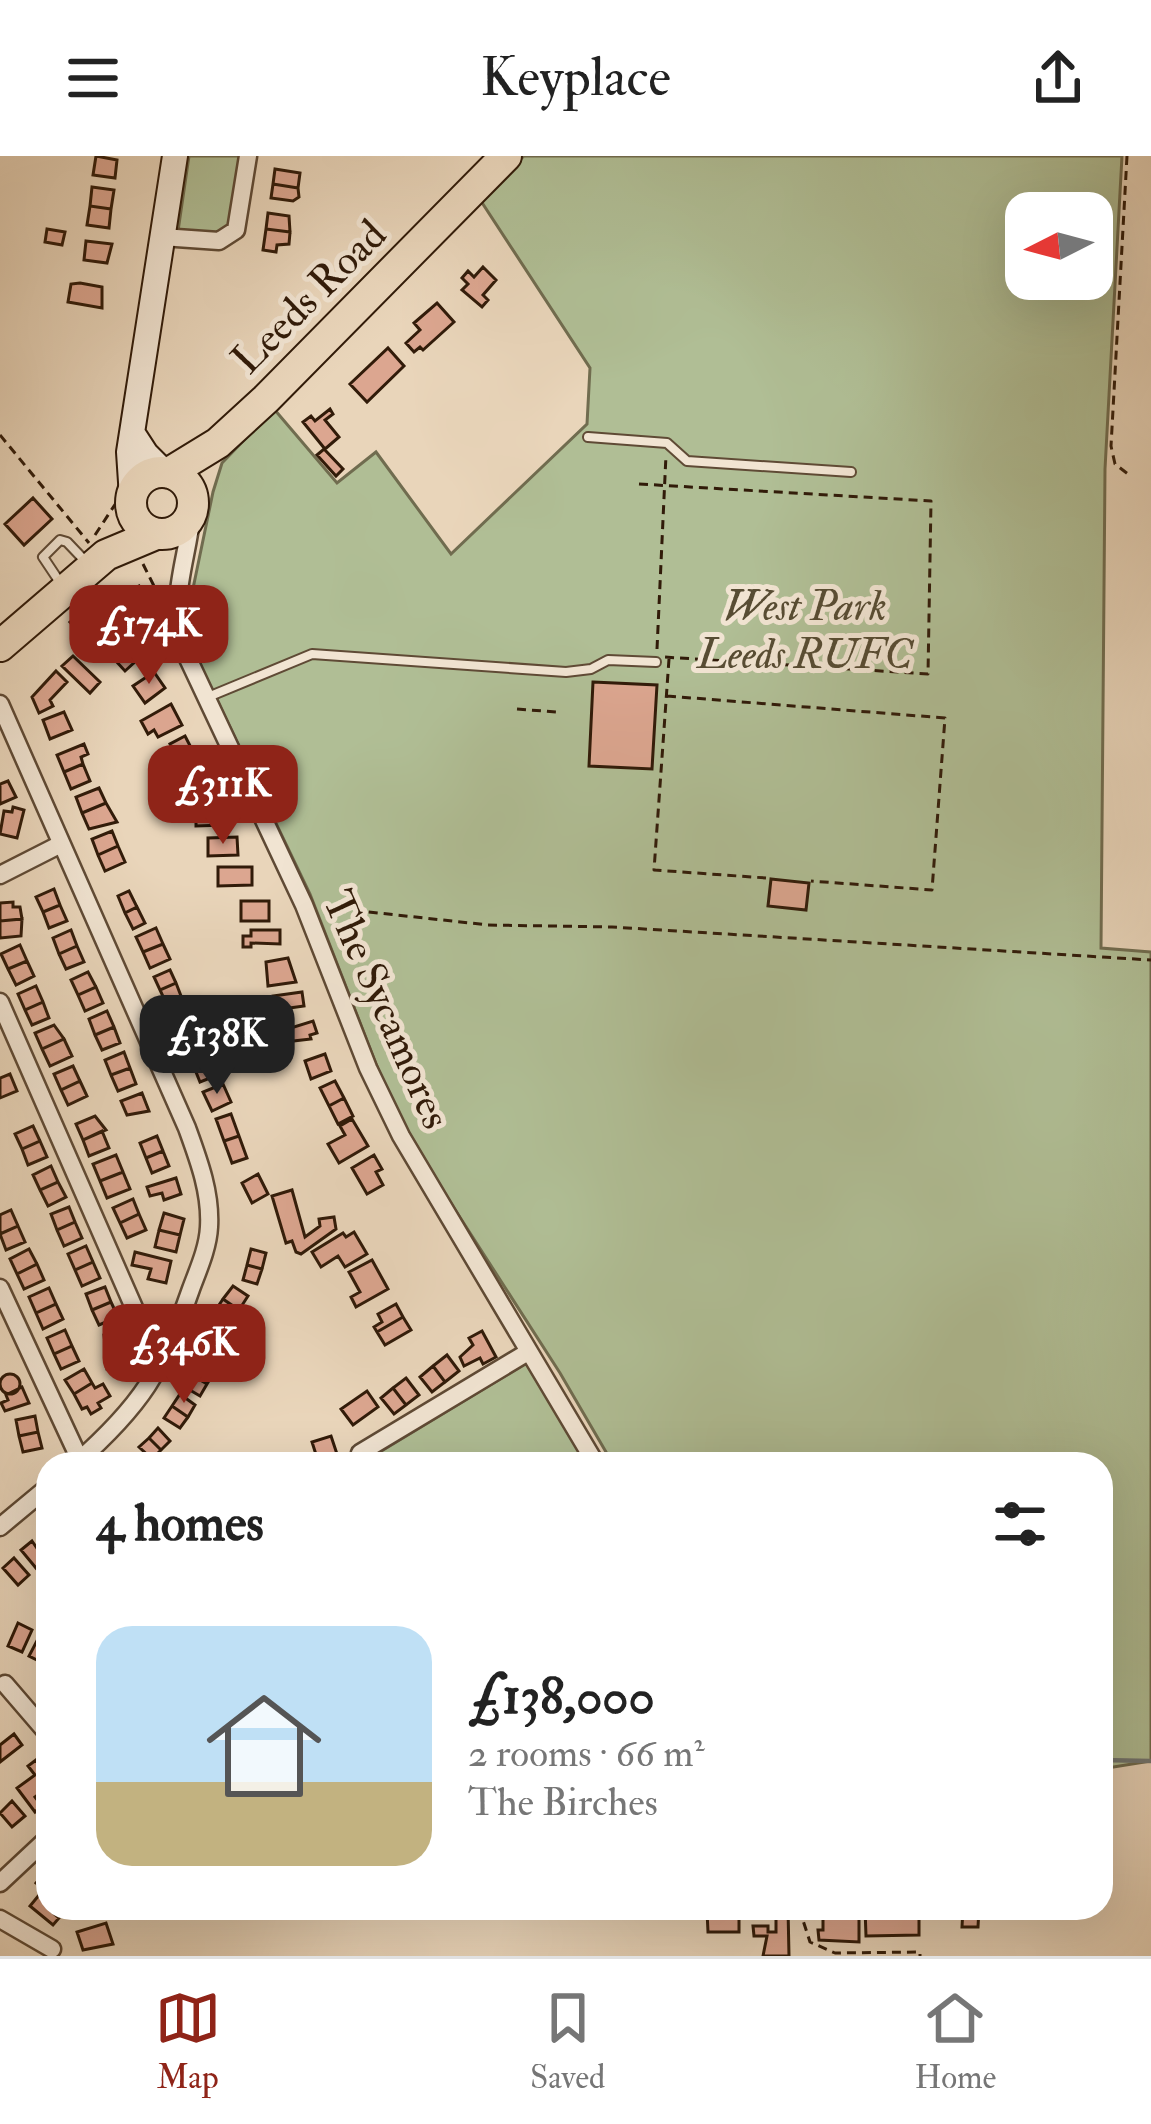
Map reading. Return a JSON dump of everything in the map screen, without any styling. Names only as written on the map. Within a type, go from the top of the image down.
[{"type":"highway","name":"Leeds Road","points":[[179,487],[506,156]]},
{"type":"highway","points":[[0,646],[100,560],[180,529],[179,487],[140,482],[100,560]]},
{"type":"highway","points":[[132,502],[140,524],[158,534]]},
{"type":"street","points":[[132,502],[129,452],[175,156]]},
{"type":"street","points":[[162,237],[219,241],[236,230],[248,156]]},
{"type":"street","points":[[133,434],[179,487]]},
{"type":"street","name":"The Sycamores","points":[[179,487],[183,560],[176,590],[178,630],[304,905],[368,1068],[401,1136],[589,1452]]},
{"type":"street","points":[[158,534],[172,543],[183,560]]},
{"type":"street","points":[[0,704],[202,1169],[209,1233],[165,1360],[134,1406],[88,1452]]},
{"type":"street","points":[[0,875],[61,844]]},
{"type":"street","points":[[0,1002],[146,1335],[165,1360]]},
{"type":"street","points":[[0,1288],[74,1452]]},
{"type":"street","points":[[362,1452],[528,1352]]},
{"type":"street","points":[[0,1526],[36,1497]]},
{"type":"street","points":[[5,1684],[36,1721]]},
{"type":"street","points":[[0,1883],[36,1849]]},
{"type":"street","points":[[0,1919],[52,1949]]},
{"type":"lane","points":[[589,437],[667,442],[687,461],[851,472]]},
{"type":"lane","points":[[118,631],[143,654],[178,630]]},
{"type":"lane","points":[[207,698],[312,655],[566,672],[591,669],[608,659],[656,659]]},
{"type":"path","points":[[1127,156],[1111,446],[1115,464],[1128,474]]},
{"type":"path","points":[[0,435],[100,560]]},
{"type":"path","points":[[639,484],[665,485],[932,501],[928,674],[656,659],[665,485],[667,442]]},
{"type":"path","points":[[669,657],[655,870],[766,878]]},
{"type":"path","points":[[667,696],[945,718],[932,890],[811,881]]},
{"type":"path","points":[[517,709],[556,712]]},
{"type":"path","points":[[304,905],[488,925],[612,927],[1151,960]]},
{"type":"path","points":[[803,1920],[809,1942],[835,1953],[920,1952],[920,1956]]},
{"type":"green space","points":[[189,156],[241,156],[231,225],[213,234],[178,231]]},
{"type":"green space","points":[[524,156],[1122,156],[1105,469],[1101,948],[1151,952],[1151,1761],[1113,1767],[1113,1452],[606,1452],[416,1149],[385,1087],[310,894],[201,667],[190,603],[213,492],[222,463],[274,409],[337,483],[376,452],[451,554],[587,424],[590,368],[479,198]]},
{"type":"green space","points":[[528,1362],[580,1452],[380,1452]]},
{"type":"building","points":[[96,156],[117,160],[115,178],[93,175]]},
{"type":"building","points":[[275,169],[300,173],[298,188],[273,184]]},
{"type":"building","points":[[273,184],[298,188],[299,197],[293,201],[271,198]]},
{"type":"building","points":[[92,187],[114,190],[111,209],[90,206]]},
{"type":"building","points":[[90,206],[111,209],[109,228],[87,225]]},
{"type":"building","points":[[268,213],[289,216],[290,232],[266,229]]},
{"type":"building","points":[[47,229],[65,232],[62,245],[45,242]]},
{"type":"building","points":[[266,229],[290,232],[289,244],[277,245],[276,252],[263,250]]},
{"type":"building","points":[[86,241],[112,244],[107,263],[84,260]]},
{"type":"building","points":[[483,267],[496,280],[483,295],[488,300],[482,307],[462,290],[468,284],[462,278],[468,271],[474,277]]},
{"type":"building","points":[[71,284],[102,287],[102,308],[68,302]]},
{"type":"building","points":[[437,303],[454,322],[423,350],[414,352],[406,343],[420,330],[414,323]]},
{"type":"building","points":[[388,348],[404,366],[367,402],[350,384]]},
{"type":"building","points":[[330,409],[333,414],[325,420],[339,437],[325,449],[303,422],[311,416],[315,421]]},
{"type":"building","points":[[324,449],[343,469],[336,476],[317,455]]},
{"type":"building","points":[[33,498],[52,519],[24,545],[5,524]]},
{"type":"building","points":[[139,586],[159,628],[139,638],[118,596]]},
{"type":"building","points":[[101,594],[118,613],[87,641],[70,622]]},
{"type":"building","points":[[116,639],[136,661],[125,671],[105,649]]},
{"type":"building","points":[[73,656],[100,682],[90,693],[62,666]]},
{"type":"building","points":[[56,671],[67,682],[50,700],[53,706],[39,713],[32,697]]},
{"type":"building","points":[[154,672],[165,688],[145,703],[133,686]]},
{"type":"building","name":"West Park Leeds RUFC","points":[[593,682],[657,685],[652,769],[589,766]]},
{"type":"building","points":[[171,704],[182,725],[158,737],[154,730],[148,734],[141,721]]},
{"type":"building","points":[[64,712],[72,730],[50,739],[43,720]]},
{"type":"building","points":[[185,736],[199,763],[184,771],[170,744]]},
{"type":"building","points":[[84,744],[88,754],[81,757],[83,764],[64,772],[57,755]]},
{"type":"building","points":[[83,764],[90,781],[71,789],[64,772]]},
{"type":"building","points":[[204,770],[211,792],[193,798],[188,783],[181,785],[179,779]]},
{"type":"building","points":[[8,781],[16,797],[0,804],[0,784]]},
{"type":"building","points":[[99,788],[106,803],[82,813],[76,797]]},
{"type":"building","points":[[106,803],[117,822],[89,829],[82,813]]},
{"type":"building","points":[[13,807],[24,810],[17,838],[0,834],[4,811],[12,812]]},
{"type":"building","points":[[223,807],[224,825],[196,826],[196,818],[203,818],[202,808]]},
{"type":"building","points":[[112,831],[118,846],[98,855],[92,839]]},
{"type":"building","points":[[237,837],[238,855],[208,856],[208,838]]},
{"type":"building","points":[[118,846],[125,862],[105,871],[98,855]]},
{"type":"building","points":[[218,867],[252,867],[252,885],[218,886]]},
{"type":"building","points":[[771,879],[809,883],[806,910],[768,906]]},
{"type":"building","points":[[54,889],[60,905],[43,912],[36,897]]},
{"type":"building","points":[[129,891],[137,907],[125,913],[118,896]]},
{"type":"building","points":[[241,901],[269,901],[269,921],[241,921]]},
{"type":"building","points":[[13,902],[13,907],[20,907],[22,919],[0,921],[0,903]]},
{"type":"building","points":[[60,905],[67,921],[49,928],[43,912]]},
{"type":"building","points":[[137,907],[145,923],[133,929],[125,913]]},
{"type":"building","points":[[22,919],[21,936],[0,938],[0,921]]},
{"type":"building","points":[[156,928],[163,944],[143,952],[136,937]]},
{"type":"building","points":[[71,930],[77,946],[59,954],[53,938]]},
{"type":"building","points":[[251,930],[280,930],[280,944],[243,947],[243,936],[251,936]]},
{"type":"building","points":[[163,944],[170,959],[150,968],[143,952]]},
{"type":"building","points":[[20,945],[27,961],[8,969],[1,954]]},
{"type":"building","points":[[77,946],[84,962],[66,969],[59,954]]},
{"type":"building","points":[[288,958],[296,982],[268,986],[266,962]]},
{"type":"building","points":[[27,961],[34,976],[16,985],[8,969]]},
{"type":"building","points":[[170,970],[176,983],[160,990],[154,977]]},
{"type":"building","points":[[88,972],[96,987],[78,995],[71,980]]},
{"type":"building","points":[[176,983],[181,996],[166,1003],[160,990]]},
{"type":"building","points":[[36,986],[43,1002],[25,1010],[18,994]]},
{"type":"building","points":[[96,987],[103,1003],[85,1011],[78,995]]},
{"type":"building","points":[[302,992],[304,1006],[275,1010],[273,996]]},
{"type":"building","points":[[43,1002],[49,1018],[32,1025],[25,1010]]},
{"type":"building","points":[[188,1004],[195,1019],[176,1027],[170,1012]]},
{"type":"building","points":[[107,1011],[114,1027],[95,1035],[89,1019]]},
{"type":"building","points":[[195,1019],[202,1034],[183,1042],[176,1027]]},
{"type":"building","points":[[313,1021],[317,1033],[311,1039],[284,1042],[281,1031]]},
{"type":"building","points":[[54,1025],[64,1039],[42,1049],[35,1033]]},
{"type":"building","points":[[114,1027],[120,1043],[102,1050],[95,1035]]},
{"type":"building","points":[[64,1039],[72,1056],[50,1066],[42,1049]]},
{"type":"building","points":[[205,1044],[212,1059],[194,1067],[187,1052]]},
{"type":"building","points":[[124,1052],[130,1068],[111,1075],[105,1060]]},
{"type":"building","points":[[325,1054],[331,1071],[311,1079],[305,1061]]},
{"type":"building","points":[[212,1059],[218,1075],[200,1082],[194,1067]]},
{"type":"building","points":[[73,1066],[80,1081],[61,1090],[54,1074]]},
{"type":"building","points":[[130,1068],[136,1084],[118,1091],[111,1075]]},
{"type":"building","points":[[10,1074],[17,1091],[0,1098],[0,1078]]},
{"type":"building","points":[[80,1081],[87,1096],[68,1105],[61,1090]]},
{"type":"building","points":[[335,1081],[344,1098],[329,1106],[320,1088]]},
{"type":"building","points":[[223,1084],[231,1102],[212,1111],[203,1092]]},
{"type":"building","points":[[142,1093],[149,1111],[127,1115],[121,1101]]},
{"type":"building","points":[[344,1098],[353,1116],[338,1124],[329,1106]]},
{"type":"building","points":[[231,1114],[239,1136],[224,1141],[216,1119]]},
{"type":"building","points":[[95,1116],[106,1130],[83,1140],[76,1124]]},
{"type":"building","points":[[352,1119],[368,1146],[339,1163],[328,1144],[345,1135],[340,1126]]},
{"type":"building","points":[[33,1126],[40,1141],[22,1149],[15,1134]]},
{"type":"building","points":[[102,1131],[109,1148],[89,1156],[83,1140]]},
{"type":"building","points":[[157,1136],[163,1151],[146,1158],[140,1143]]},
{"type":"building","points":[[239,1136],[247,1158],[232,1163],[224,1141]]},
{"type":"building","points":[[40,1141],[47,1157],[28,1165],[22,1149]]},
{"type":"building","points":[[163,1151],[169,1166],[152,1173],[146,1158]]},
{"type":"building","points":[[116,1155],[123,1172],[100,1181],[93,1164]]},
{"type":"building","points":[[374,1155],[382,1169],[376,1172],[383,1185],[367,1194],[352,1168]]},
{"type":"building","points":[[51,1166],[58,1182],[40,1190],[33,1175]]},
{"type":"building","points":[[123,1172],[130,1189],[107,1198],[100,1181]]},
{"type":"building","points":[[258,1174],[268,1194],[252,1203],[242,1183]]},
{"type":"building","points":[[176,1178],[181,1194],[164,1200],[162,1193],[150,1196],[147,1187]]},
{"type":"building","points":[[58,1182],[66,1197],[48,1206],[40,1190]]},
{"type":"building","points":[[292,1190],[305,1237],[320,1226],[319,1219],[334,1217],[336,1229],[301,1254],[292,1241],[286,1243],[272,1196]]},
{"type":"building","points":[[133,1199],[139,1214],[120,1223],[113,1208]]},
{"type":"building","points":[[69,1207],[75,1222],[57,1230],[51,1214]]},
{"type":"building","points":[[11,1210],[18,1226],[0,1234],[0,1215]]},
{"type":"building","points":[[164,1213],[184,1219],[180,1235],[159,1230]]},
{"type":"building","points":[[139,1214],[146,1230],[127,1238],[120,1223]]},
{"type":"building","points":[[75,1222],[82,1238],[64,1246],[57,1230]]},
{"type":"building","points":[[18,1226],[25,1242],[6,1250],[0,1234]]},
{"type":"building","points":[[159,1230],[180,1235],[176,1252],[155,1247]]},
{"type":"building","points":[[354,1232],[367,1254],[345,1267],[338,1256],[321,1267],[312,1252],[343,1233],[346,1237]]},
{"type":"building","points":[[86,1246],[93,1262],[75,1270],[68,1254]]},
{"type":"building","points":[[29,1249],[37,1264],[17,1274],[10,1259]]},
{"type":"building","points":[[251,1249],[266,1253],[262,1269],[247,1265]]},
{"type":"building","points":[[135,1252],[171,1261],[166,1283],[148,1279],[151,1269],[132,1265]]},
{"type":"building","points":[[372,1260],[388,1289],[356,1307],[351,1297],[360,1292],[349,1272]]},
{"type":"building","points":[[93,1262],[100,1278],[82,1286],[75,1270]]},
{"type":"building","points":[[37,1264],[44,1280],[24,1289],[17,1274]]},
{"type":"building","points":[[247,1265],[262,1269],[257,1284],[243,1280]]},
{"type":"building","points":[[233,1286],[248,1296],[239,1310],[223,1299]]},
{"type":"building","points":[[105,1287],[111,1302],[92,1310],[86,1294]]},
{"type":"building","points":[[49,1288],[56,1304],[36,1313],[29,1297]]},
{"type":"building","points":[[223,1299],[244,1314],[235,1326],[215,1311]]},
{"type":"building","points":[[111,1302],[118,1317],[99,1325],[92,1310]]},
{"type":"building","points":[[56,1304],[63,1319],[43,1329],[36,1313]]},
{"type":"building","points":[[396,1304],[403,1317],[377,1332],[374,1327],[382,1322],[378,1314]]},
{"type":"building","points":[[403,1317],[411,1330],[385,1345],[377,1332]]},
{"type":"building","points":[[214,1325],[230,1334],[222,1346],[206,1336]]},
{"type":"building","points":[[65,1330],[72,1346],[54,1354],[47,1338]]},
{"type":"building","points":[[482,1331],[496,1357],[464,1366],[460,1357],[473,1345],[469,1338]]},
{"type":"building","points":[[124,1333],[125,1350],[106,1352],[104,1335]]},
{"type":"building","points":[[206,1336],[222,1346],[215,1358],[199,1348]]},
{"type":"building","points":[[72,1346],[79,1361],[61,1369],[54,1354]]},
{"type":"building","points":[[125,1350],[127,1368],[107,1369],[106,1352]]},
{"type":"building","points":[[447,1355],[459,1371],[445,1382],[433,1366]]},
{"type":"building","points":[[198,1361],[215,1371],[207,1384],[190,1374]]},
{"type":"building","points":[[433,1366],[445,1382],[432,1392],[420,1377]]},
{"type":"building","points":[[84,1369],[92,1383],[74,1394],[65,1380]]},
{"type":"building","points":[[10,1374],[20,1384],[10,1394],[0,1384]]},
{"type":"building","points":[[190,1374],[207,1384],[200,1396],[183,1386]]},
{"type":"building","points":[[406,1378],[419,1395],[406,1405],[393,1388]]},
{"type":"building","points":[[92,1383],[95,1388],[103,1384],[110,1396],[91,1414],[87,1407],[82,1409],[74,1394]]},
{"type":"building","points":[[22,1387],[29,1403],[5,1411],[1,1403],[8,1400],[6,1395]]},
{"type":"building","points":[[393,1388],[406,1405],[394,1414],[381,1398]]},
{"type":"building","points":[[367,1391],[378,1407],[353,1425],[341,1409]]},
{"type":"building","points":[[180,1394],[195,1405],[188,1417],[172,1406]]},
{"type":"building","points":[[172,1406],[188,1417],[180,1428],[164,1418]]},
{"type":"building","points":[[35,1416],[38,1432],[19,1436],[16,1420]]},
{"type":"building","points":[[158,1428],[170,1441],[161,1450],[149,1438]]},
{"type":"building","points":[[38,1432],[42,1448],[23,1452],[19,1436]]},
{"type":"building","points":[[331,1436],[336,1452],[315,1452],[312,1442]]},
{"type":"building","points":[[149,1438],[161,1450],[144,1452],[139,1447]]},
{"type":"building","points":[[32,1541],[36,1568],[21,1550]]},
{"type":"building","points":[[14,1558],[29,1575],[18,1585],[3,1568]]},
{"type":"building","points":[[18,1623],[32,1630],[22,1652],[8,1646]]},
{"type":"building","points":[[14,1734],[22,1745],[0,1762],[0,1745]]},
{"type":"building","points":[[36,1760],[35,1812],[17,1788],[35,1775],[28,1766]]},
{"type":"building","points":[[12,1801],[25,1816],[12,1827],[0,1813]]},
{"type":"building","points":[[707,1920],[739,1920],[739,1932],[708,1932]]},
{"type":"building","points":[[776,1920],[788,1920],[789,1956],[763,1956],[767,1936],[754,1936],[753,1926],[768,1926],[768,1932],[776,1932]]},
{"type":"building","points":[[823,1920],[859,1920],[859,1942],[819,1940],[818,1930],[823,1930]]},
{"type":"building","points":[[865,1920],[919,1920],[919,1935],[866,1936]]},
{"type":"building","points":[[962,1920],[978,1920],[978,1927],[962,1927]]},
{"type":"building","points":[[106,1923],[113,1944],[83,1950],[77,1932]]},
{"type":"waterway","points":[[1113,1760],[1151,1761]]}]
